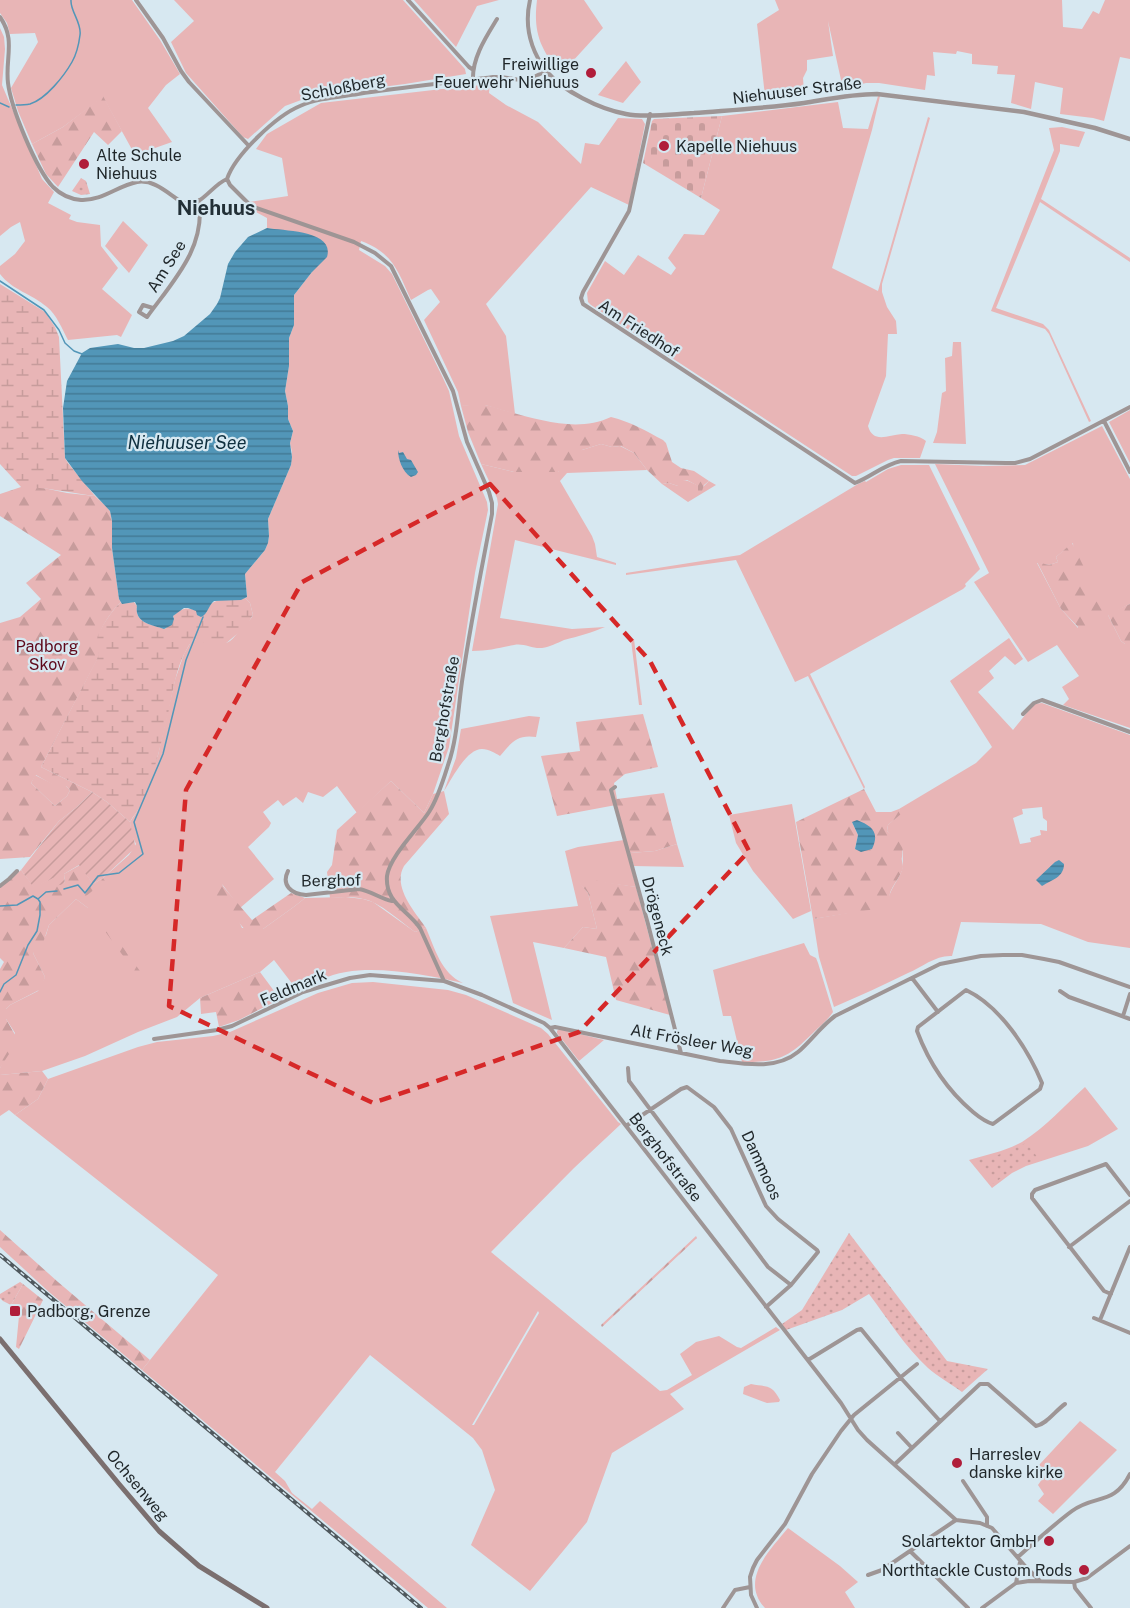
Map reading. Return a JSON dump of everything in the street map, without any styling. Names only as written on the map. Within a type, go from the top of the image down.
[{"type":"main road","name":"Ochsenweg","points":[[0,1339],[159,1531],[200,1566],[267,1608]]},
{"type":"main road","name":"Ochsenweg","points":[[0,1345],[12,1353]]},
{"type":"street","points":[[136,0],[163,38],[189,82],[249,146]]},
{"type":"street","points":[[408,0],[472,69]]},
{"type":"street","points":[[530,0],[527,18],[530,38],[536,56],[546,71]]},
{"type":"street","points":[[0,17],[8,31],[10,48],[8,79],[15,112],[42,173],[53,187],[69,198],[90,200],[143,181],[166,190],[184,203],[192,204],[199,200]]},
{"type":"street","points":[[473,80],[472,69],[497,19]]},
{"type":"street","name":"Schloßberg","points":[[199,200],[219,182],[227,179],[249,146],[272,124],[290,111],[310,103],[373,92],[498,76],[524,80],[546,71]]},
{"type":"street","name":"Niehuuser Straße","points":[[546,71],[564,87],[600,105],[625,114],[670,114],[776,107],[859,94],[877,94],[1016,111],[1095,128],[1130,139]]},
{"type":"street","name":"Am Friedhof","points":[[650,114],[629,211],[583,292],[581,298],[583,304],[855,483],[883,467],[901,461],[1023,462],[1104,421]]},
{"type":"street","name":"Berghofstraße","points":[[227,179],[251,206],[354,242],[375,253],[391,266],[453,391],[466,442],[492,503],[455,739],[434,804],[389,869],[387,880],[393,901]]},
{"type":"street","name":"Am See","points":[[153,308],[186,263],[194,246],[200,227],[199,200]]},
{"type":"street","points":[[1130,407],[1104,421],[1130,472]]},
{"type":"street","points":[[1023,714],[1034,703],[1042,700],[1130,732]]},
{"type":"street","name":"Drögeneck","points":[[615,788],[611,790],[681,1053]]},
{"type":"street","points":[[0,886],[17,871]]},
{"type":"street","name":"Berghof","points":[[288,871],[285,883],[297,895],[359,889],[393,901]]},
{"type":"street","points":[[393,901],[420,928],[444,981]]},
{"type":"street","name":"Alt Frösleer Weg","points":[[550,1028],[555,1027],[746,1064],[767,1064],[790,1057],[835,1016],[940,964],[981,956],[1022,955],[1059,962],[1130,987]]},
{"type":"street","name":"Feldmark","points":[[154,1039],[232,1026],[303,992],[350,978],[370,975],[444,981]]},
{"type":"street","points":[[912,978],[938,1012]]},
{"type":"street","name":"Berghofstraße","points":[[444,981],[521,1011],[550,1028],[808,1360],[867,1440],[956,1520]]},
{"type":"street","points":[[969,991],[997,1014],[1013,1032],[1031,1059],[1042,1086],[996,1123],[990,1124],[958,1097],[940,1077],[931,1062],[917,1031],[938,1012],[964,992],[969,991]]},
{"type":"street","points":[[1060,991],[1069,997],[1130,1019]]},
{"type":"street","points":[[1123,1016],[1130,994]]},
{"type":"street","points":[[628,1068],[629,1081],[768,1267],[791,1285]]},
{"type":"street","name":"Dammoos","points":[[626,1126],[687,1087],[714,1107],[731,1129],[766,1206],[818,1252],[791,1285],[766,1307]]},
{"type":"street","points":[[1111,1294],[1104,1291],[1032,1198],[1032,1194],[1035,1190],[1106,1164],[1130,1195]]},
{"type":"street","points":[[1070,1247],[1130,1201]]},
{"type":"street","points":[[1100,1320],[1130,1247]]},
{"type":"street","points":[[1094,1318],[1130,1333]]},
{"type":"street","points":[[808,1360],[861,1329],[940,1421]]},
{"type":"street","points":[[757,1608],[751,1595],[750,1577],[757,1560],[785,1524],[812,1474],[851,1419],[917,1364]]},
{"type":"street","points":[[895,1464],[980,1384],[988,1384],[1036,1426],[1043,1424],[1065,1404]]},
{"type":"street","points":[[898,1433],[912,1448]]},
{"type":"street","points":[[1016,1583],[1019,1559],[1074,1509],[1105,1499],[1120,1489],[1130,1474]]},
{"type":"street","points":[[963,1481],[987,1517],[987,1526]]},
{"type":"street","points":[[868,1575],[882,1570],[956,1520],[980,1523],[996,1532],[1040,1581]]},
{"type":"street","points":[[982,1608],[1016,1583],[1074,1582],[1087,1578],[1130,1546]]},
{"type":"street","points":[[910,1551],[968,1608]]},
{"type":"street","points":[[1074,1582],[1075,1588],[1091,1608]]},
{"type":"street","points":[[723,1608],[735,1590],[750,1587]]},
{"type":"highlighted area","points":[[490,484],[650,661],[749,851],[579,1032],[373,1103],[169,1006],[186,790],[302,582]]},
{"type":"green space","points":[[0,0],[132,0],[180,74],[166,85],[148,108],[172,142],[135,155],[103,97],[63,127],[32,144],[11,88],[38,42],[35,33],[10,34],[7,23],[0,13]]},
{"type":"green space","points":[[174,0],[403,0],[465,69],[466,74],[312,96],[285,106],[248,139],[243,137],[186,73],[171,42],[194,21]]},
{"type":"green space","points":[[414,0],[499,0],[477,6],[456,47]]},
{"type":"green space","points":[[537,0],[584,0],[603,28],[561,74],[543,48],[537,31]]},
{"type":"green space","points":[[775,0],[1062,0],[1063,27],[1082,29],[1093,11],[1099,14],[1105,0],[1130,0],[1130,59],[1120,57],[1104,121],[1060,114],[1063,88],[1035,82],[1031,109],[1011,103],[1015,75],[997,74],[998,66],[972,64],[972,54],[957,51],[956,54],[933,52],[935,76],[927,75],[925,90],[879,83],[866,83],[843,89],[828,21],[833,56],[807,60],[807,70],[803,78],[804,92],[765,96],[757,24],[779,10]]},
{"type":"green space","points":[[0,28],[4,37],[5,49],[2,85],[42,179],[54,192],[48,203],[71,215],[69,219],[100,225],[101,246],[118,268],[102,289],[132,315],[121,337],[117,335],[68,340],[51,310],[10,284],[0,274],[0,266],[15,254],[25,241],[20,222],[0,236]]},
{"type":"green space","points":[[626,61],[641,82],[623,103],[598,95]]},
{"type":"green space","points":[[490,82],[489,93],[538,122],[581,164],[585,143],[599,145],[618,118],[642,119],[645,124],[629,205],[591,187],[486,304],[506,336],[515,414],[485,405],[461,406],[458,392],[424,320],[440,302],[431,289],[411,300],[393,264],[380,251],[361,241],[359,250],[385,266],[392,274],[443,378],[449,391],[459,436],[487,502],[488,510],[475,573],[449,747],[424,813],[391,781],[357,813],[337,786],[323,797],[308,792],[303,803],[296,797],[283,806],[278,800],[263,812],[271,823],[269,827],[248,847],[274,879],[240,908],[222,884],[242,928],[263,929],[305,898],[346,897],[373,902],[415,932],[426,928],[444,967],[455,979],[463,983],[404,972],[360,970],[333,975],[297,990],[274,960],[260,972],[200,998],[177,1017],[85,1056],[42,1071],[0,1075],[0,1068],[15,1033],[6,1019],[6,1009],[38,991],[45,977],[33,953],[46,935],[49,925],[76,899],[88,908],[85,896],[104,881],[103,878],[129,855],[136,844],[131,833],[130,822],[143,799],[158,755],[175,680],[184,654],[191,642],[197,639],[218,644],[230,641],[253,615],[250,603],[245,598],[247,597],[245,574],[268,543],[268,519],[291,465],[290,443],[293,431],[288,419],[285,391],[289,366],[289,338],[294,325],[294,295],[312,272],[274,229],[267,228],[267,218],[245,206],[249,202],[288,196],[282,158],[256,149],[267,134],[321,103],[442,89],[471,89],[478,84]]},
{"type":"green space","points":[[103,96],[122,131],[108,145],[94,132],[58,187],[46,174],[32,144],[63,127]]},
{"type":"green space","points":[[878,96],[880,96],[872,130],[832,268],[878,291],[928,117],[930,118],[882,284],[887,307],[896,321],[897,334],[888,334],[886,376],[868,426],[870,432],[877,437],[905,434],[926,441],[920,458],[894,458],[852,476],[591,305],[588,302],[587,293],[605,261],[624,275],[638,255],[671,275],[676,268],[668,258],[684,234],[704,235],[720,210],[701,198],[722,116],[838,102],[843,128],[868,129]]},
{"type":"green space","points":[[722,116],[701,198],[643,163],[654,119]]},
{"type":"green space","points":[[1062,127],[1085,132],[1079,147],[1060,144],[1060,151],[1041,199],[1130,258],[1130,262],[1040,202],[996,308],[1043,324],[1049,330],[1091,421],[1089,422],[1045,329],[991,311],[1054,150],[1049,128]]},
{"type":"green space","points":[[81,178],[86,181],[90,194],[81,195],[72,191]]},
{"type":"green space","points":[[123,221],[148,245],[129,273],[105,246]]},
{"type":"green space","points":[[0,284],[45,312],[55,327],[59,337],[65,458],[95,496],[21,487],[0,464]]},
{"type":"green space","points":[[953,342],[961,342],[966,444],[933,443],[937,432],[942,393],[946,391],[945,358],[952,356]]},
{"type":"green space","points":[[478,404],[561,424],[586,424],[611,417],[618,419],[663,440],[672,462],[681,468],[694,471],[709,481],[704,485],[702,491],[698,491],[698,486],[683,480],[683,491],[680,491],[678,486],[669,483],[662,484],[634,453],[621,446],[612,447],[601,444],[582,450],[579,461],[558,472],[514,472],[481,464],[468,432],[461,406]]},
{"type":"green space","points":[[1130,410],[1130,463],[1109,422]]},
{"type":"green space","points":[[1102,426],[1130,479],[1130,604],[1108,615],[1121,641],[1130,644],[1130,728],[1063,705],[1069,699],[1062,687],[1079,676],[1057,645],[1028,662],[974,582],[989,573],[935,464],[1025,465]],"holes":[[[1073,543],[1078,628],[1061,609],[1037,563],[1049,565],[1058,562],[1056,557]]]},
{"type":"green space","points":[[601,444],[612,447],[620,446],[634,453],[647,470],[567,473],[560,481],[592,536],[597,557],[616,563],[616,565],[515,540],[500,618],[572,629],[605,627],[545,647],[518,645],[472,651],[498,504],[481,464],[514,472],[558,472],[582,450]]},
{"type":"green space","points":[[901,465],[929,465],[980,569],[963,589],[810,674],[864,789],[808,676],[795,682],[736,560],[626,575],[626,573],[740,555],[858,484]]},
{"type":"green space","points":[[683,480],[703,487],[709,481],[716,485],[688,502],[662,484],[669,483],[678,486]]},
{"type":"green space","name":"Padborg Skov","points":[[21,487],[39,487],[95,496],[110,511],[112,548],[121,602],[110,614],[101,630],[98,642],[100,654],[41,767],[92,792],[59,821],[30,857],[0,859],[0,623],[20,617],[41,599],[26,583],[61,555],[0,516],[0,494]],"holes":[[[36,775],[55,786],[66,786],[70,790],[67,796],[55,806],[31,783]]]},
{"type":"green space","points":[[1072,543],[1107,614],[1130,604],[1130,644],[1121,641],[1108,615],[1081,629],[1061,609],[1037,562],[1049,565],[1058,562],[1056,557]]},
{"type":"green space","points":[[245,598],[250,603],[253,615],[249,623],[225,644],[210,644],[198,640],[190,643],[177,672],[162,741],[145,796],[130,822],[92,792],[41,767],[99,655],[97,642],[100,631],[110,614],[121,602],[122,604],[134,602],[141,620],[165,629],[174,619],[173,616],[182,610],[189,608],[206,613],[209,607],[217,601]]},
{"type":"green space","points":[[1009,638],[1023,659],[1015,665],[1005,656],[989,671],[994,678],[978,692],[1013,730],[1034,704],[1042,703],[1130,735],[1130,948],[1088,942],[1041,924],[961,922],[952,956],[935,959],[834,1007],[819,957],[813,919],[847,913],[889,897],[902,870],[903,851],[887,831],[888,825],[900,814],[899,809],[976,763],[992,747],[950,681]],"holes":[[[1042,807],[1043,818],[1047,821],[1047,831],[1040,830],[1041,835],[1030,838],[1031,842],[1020,844],[1013,818],[1023,814],[1022,809]]]},
{"type":"green space","points":[[634,639],[642,705],[639,705],[631,640]]},
{"type":"green space","points":[[643,714],[658,767],[625,774],[614,783],[617,799],[664,793],[677,844],[655,851],[630,853],[616,805],[557,816],[541,756],[580,751],[576,722]]},
{"type":"green space","points":[[529,716],[540,717],[536,737],[519,738],[511,743],[500,756],[492,751],[476,750],[465,759],[444,791],[456,758],[461,729]]},
{"type":"green space","points":[[35,775],[55,785],[66,786],[70,790],[67,796],[55,806],[31,783]]},
{"type":"green space","points":[[391,781],[424,813],[433,794],[444,791],[449,814],[404,866],[401,874],[406,899],[426,928],[415,932],[370,901],[350,897],[330,898],[327,872],[332,865],[337,830]]},
{"type":"green space","points":[[864,789],[876,812],[891,812],[899,809],[901,814],[888,825],[887,831],[900,841],[903,848],[902,871],[890,894],[894,906],[813,919],[796,822]],"holes":[[[852,822],[872,849],[855,849],[858,835]]]},
{"type":"green space","points":[[92,792],[130,822],[135,848],[103,878],[93,884],[79,865],[64,874],[65,884],[54,886],[53,878],[34,888],[21,870],[59,821]]},
{"type":"green space","points":[[792,804],[811,911],[793,919],[753,871],[736,843],[729,815]]},
{"type":"green space","points":[[624,840],[636,887],[577,879],[588,893],[597,929],[583,927],[564,948],[533,942],[552,1020],[513,1003],[490,916],[578,906],[565,851]]},
{"type":"green space","points":[[677,844],[684,867],[634,866],[630,853],[655,851]]},
{"type":"green space","points":[[80,865],[93,884],[103,878],[105,881],[86,896],[155,992],[151,994],[88,908],[76,899],[49,925],[41,949],[33,953],[45,977],[41,989],[6,1009],[6,1019],[18,1040],[0,1068],[0,969],[4,962],[0,958],[0,888],[21,870],[34,887],[54,877],[65,884],[64,874]]},
{"type":"green space","points":[[576,879],[636,887],[670,1015],[616,1000],[606,957],[564,948],[583,927],[597,929],[588,893]]},
{"type":"green space","points":[[221,884],[252,920],[291,893],[305,898],[263,929],[258,937],[252,938],[212,891]]},
{"type":"green space","points":[[804,943],[810,955],[816,958],[833,1012],[790,1053],[774,1060],[742,1062],[731,1016],[723,1016],[713,970]]},
{"type":"green space","points":[[260,972],[280,999],[239,1020],[219,1027],[216,1012],[201,1014],[200,998]]},
{"type":"green space","points":[[373,982],[448,990],[466,995],[541,1028],[621,1124],[491,1252],[660,1391],[667,1390],[692,1375],[680,1354],[696,1342],[719,1336],[741,1348],[776,1327],[780,1330],[670,1394],[684,1409],[612,1453],[587,1522],[530,1591],[471,1545],[495,1490],[482,1450],[473,1438],[370,1355],[275,1472],[285,1481],[292,1493],[312,1509],[320,1501],[447,1608],[428,1608],[142,1370],[218,1275],[15,1115],[38,1099],[48,1079],[157,1042],[230,1032],[318,993],[352,983]],"holes":[[[538,1311],[539,1313],[474,1425],[472,1425]]]},
{"type":"green space","points":[[559,1029],[604,1040],[579,1061],[557,1033]]},
{"type":"green space","points":[[42,1071],[48,1079],[38,1099],[15,1115],[9,1110],[0,1116],[0,1075]]},
{"type":"green space","points":[[1085,1087],[1118,1129],[1088,1146],[1026,1166],[992,1188],[969,1160],[1022,1142],[1047,1123]]},
{"type":"green space","points":[[1026,1143],[1039,1159],[1016,1167],[993,1184],[975,1160],[998,1155]]},
{"type":"green space","points":[[0,1230],[150,1360],[142,1370],[49,1292],[0,1247]]},
{"type":"green space","points":[[849,1233],[947,1361],[988,1369],[962,1392],[920,1360],[869,1294],[842,1310],[786,1330],[782,1324],[802,1310]]},
{"type":"green space","points":[[696,1236],[697,1238],[602,1327],[601,1325]]},
{"type":"green space","points":[[20,1282],[23,1284],[11,1305],[0,1298],[0,1294]]},
{"type":"green space","points":[[23,1284],[43,1300],[19,1349],[16,1347],[19,1316],[11,1305]]},
{"type":"green space","points":[[751,1384],[772,1389],[780,1400],[779,1402],[767,1403],[743,1394],[744,1387]]},
{"type":"green space","points":[[1080,1421],[1117,1450],[1053,1514],[1038,1501],[1044,1494],[1038,1485],[1047,1472],[1039,1465]]},
{"type":"green space","points":[[788,1528],[858,1582],[845,1592],[855,1608],[765,1608],[755,1587],[756,1576],[766,1556]]},
{"type":"water","name":"Niehuuser See","points":[[267,228],[296,231],[316,237],[327,248],[327,257],[294,295],[294,325],[289,338],[289,366],[285,391],[288,419],[293,431],[290,443],[291,465],[268,519],[268,543],[245,574],[247,597],[241,600],[214,601],[201,617],[196,611],[184,608],[173,616],[172,625],[164,629],[141,620],[135,602],[122,604],[119,599],[110,511],[82,481],[65,458],[63,408],[67,381],[82,353],[90,348],[118,344],[144,348],[184,336],[210,314],[217,304],[228,264],[235,252],[248,237]]},
{"type":"water","points":[[398,450],[411,460],[418,472],[416,475],[411,477],[405,472]]},
{"type":"water","points":[[857,820],[873,830],[875,838],[872,849],[861,852],[855,849],[858,835],[852,822]]},
{"type":"water","points":[[1059,860],[1064,864],[1062,872],[1057,878],[1042,886],[1036,880]]},
{"type":"waterway","points":[[16,105],[30,104],[42,97],[59,80],[72,62],[80,31],[71,0]]},
{"type":"waterway","points":[[0,103],[9,107]]},
{"type":"waterway","points":[[0,281],[44,310],[59,330],[65,343],[74,351],[82,354]]},
{"type":"waterway","points":[[64,889],[78,885],[85,893],[98,876],[119,873],[143,854],[134,822],[163,754],[186,660],[203,617]]},
{"type":"waterway","points":[[0,992],[4,984],[16,975],[28,945],[37,931],[40,915],[38,899],[46,892],[57,891]]},
{"type":"waterway","points":[[0,906],[17,905],[33,896],[38,899]]},
{"type":"railway","points":[[0,1255],[421,1608]]},
{"type":"place","name":"Freiwillige Feuerwehr Niehuus","points":[[591,73]]},
{"type":"place","name":"Kapelle Niehuus","points":[[664,146]]},
{"type":"place","name":"Alte Schule Niehuus","points":[[84,164]]},
{"type":"place","name":"Padborg, Grenze","points":[[15,1311]]},
{"type":"place","name":"Harreslev danske kirke","points":[[957,1463]]},
{"type":"place","name":"Solartektor GmbH","points":[[1049,1541]]},
{"type":"place","name":"Northtackle Custom Rods","points":[[1084,1570]]},
{"type":"district","name":"Niehuus","points":[[216,208]]}]
